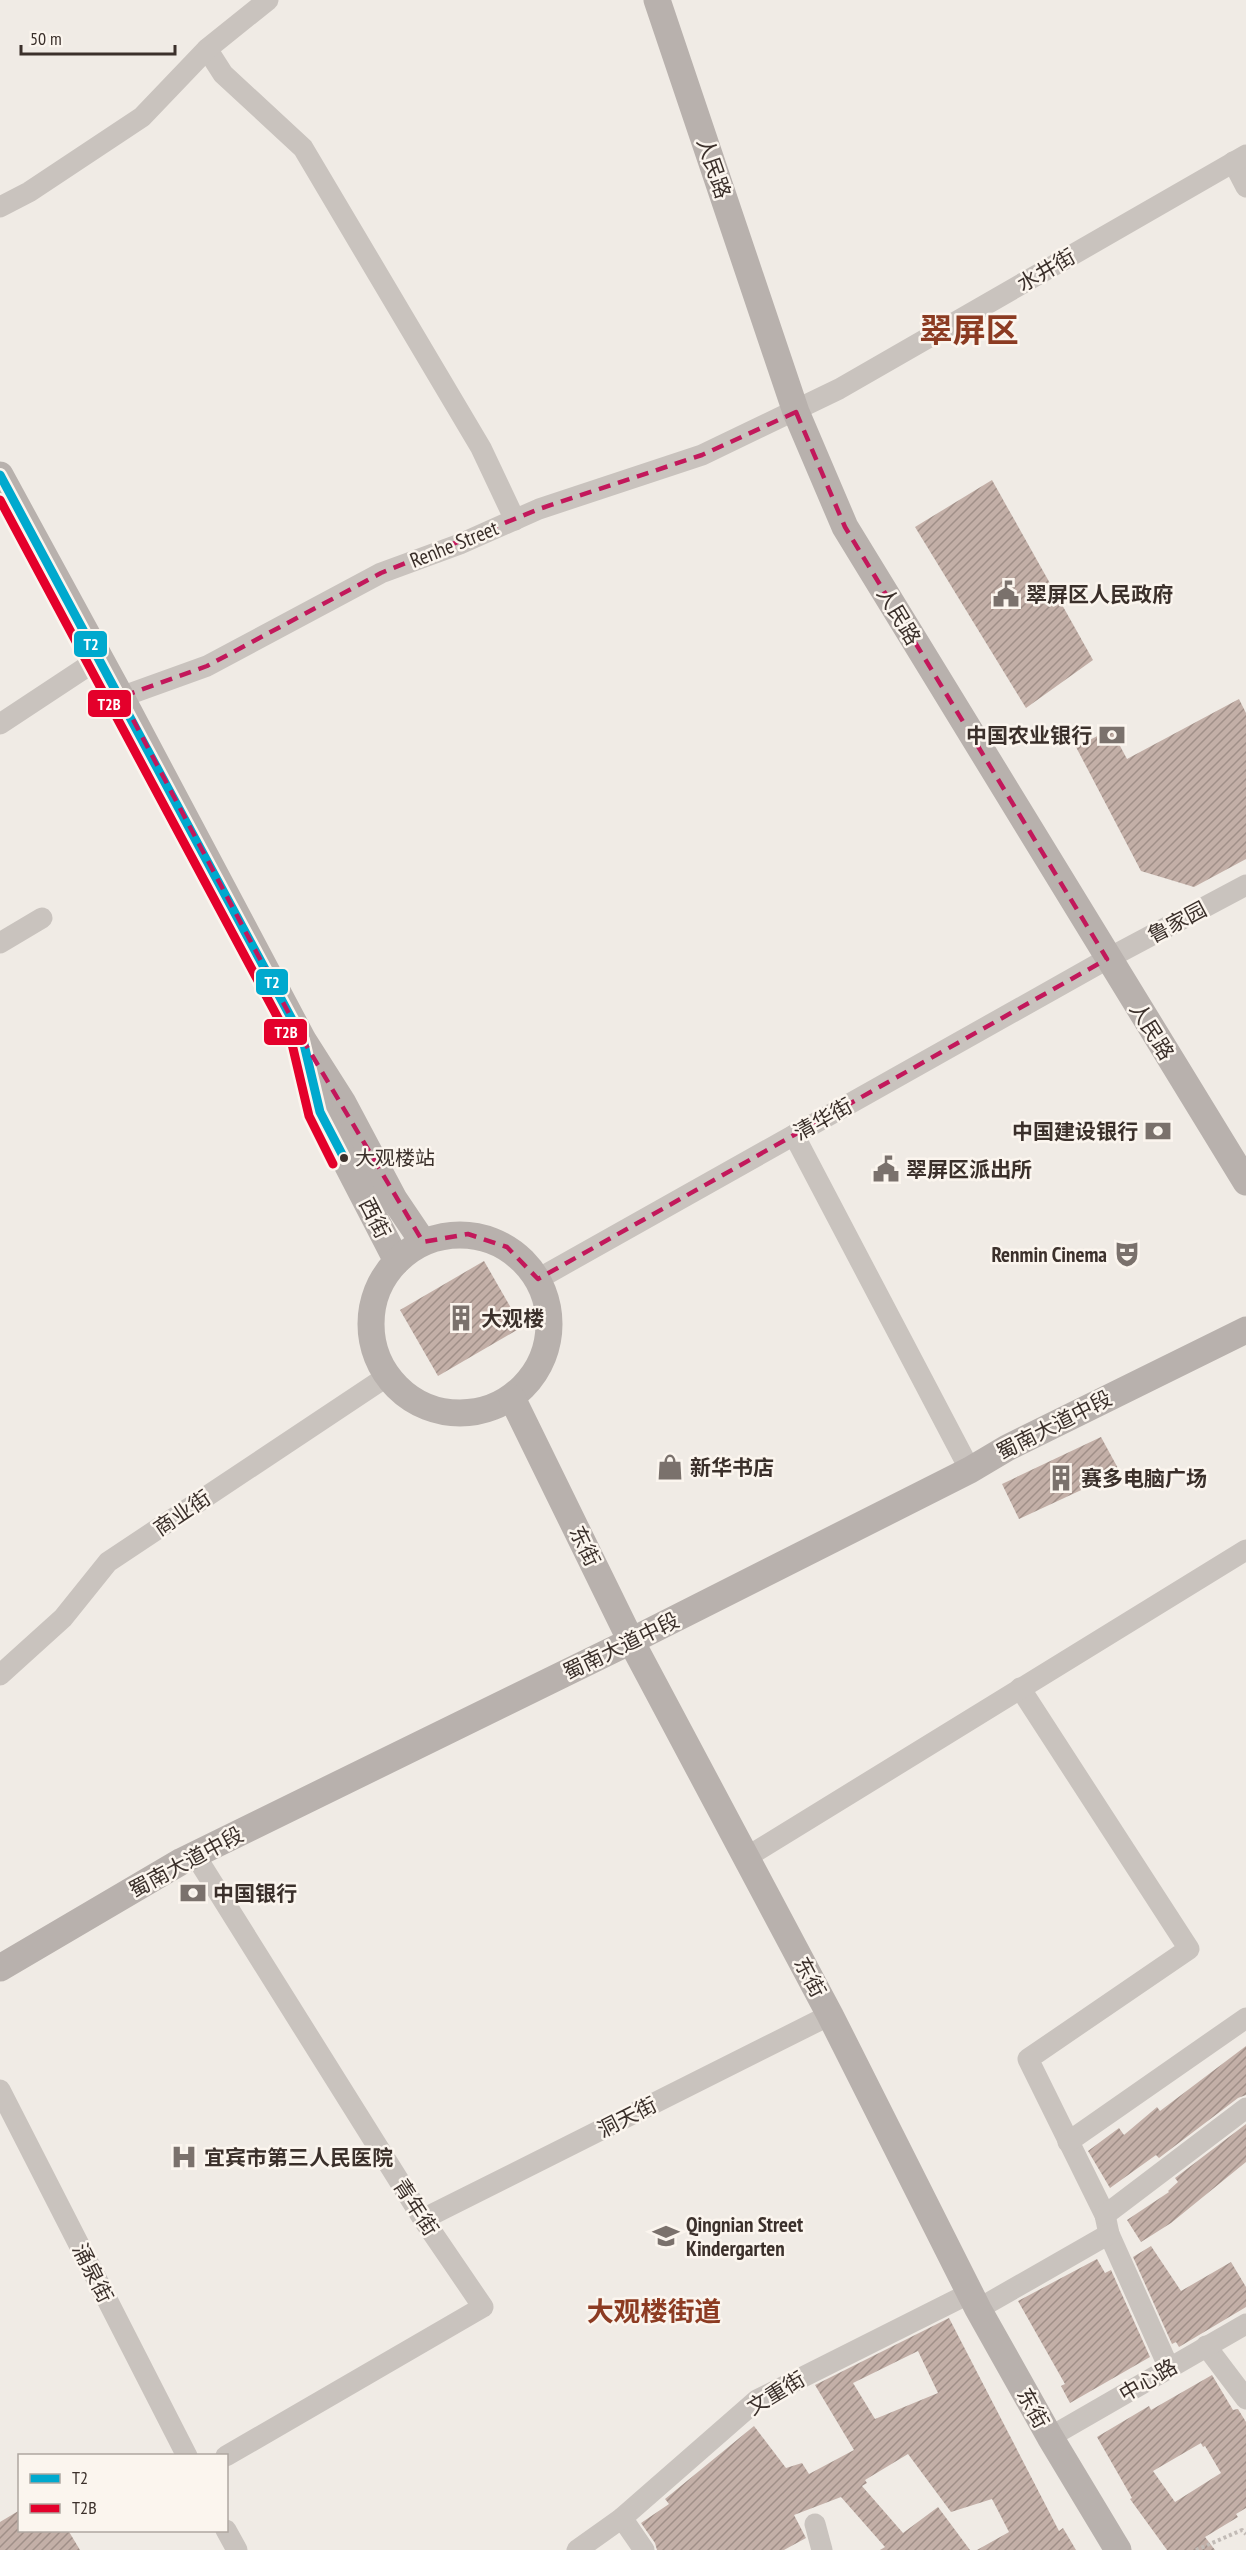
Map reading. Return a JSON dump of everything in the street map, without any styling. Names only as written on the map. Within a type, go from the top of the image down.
[{"type":"main road","name":"人民路","points":[[657,0],[796,412],[845,527],[1107,959],[1246,1182]]},
{"type":"main road","name":"西街","points":[[0,475],[121,696],[303,1040],[343,1103],[394,1199],[423,1242]]},
{"type":"main road","name":"西街","points":[[303,1040],[320,1112],[397,1261]]},
{"type":"main road","points":[[468,1234],[507,1247],[531,1268],[538,1279],[548,1308],[548,1339],[542,1360],[525,1386],[512,1398],[489,1410],[458,1415],[427,1409],[408,1399],[386,1377],[373,1348],[370,1332],[372,1301],[390,1267],[414,1246],[423,1242],[468,1234]]},
{"type":"main road","name":"蜀南大道中段","points":[[0,1968],[195,1855],[631,1641],[970,1470],[1007,1448],[1246,1330]]},
{"type":"main road","name":"东街","points":[[512,1398],[631,1641],[830,2015],[974,2301],[1050,2437],[1118,2550]]},
{"type":"street","points":[[0,207],[29,192],[142,117],[207,50],[268,0]]},
{"type":"street","points":[[207,50],[223,74],[303,148],[481,448],[515,520]]},
{"type":"street","points":[[1239,158],[1246,188]]},
{"type":"street","name":"水井街","points":[[796,412],[1239,158]]},
{"type":"street","name":"Renhe Street","points":[[121,696],[207,666],[381,573],[460,544],[539,509],[702,455],[796,412]]},
{"type":"street","points":[[0,724],[100,658]]},
{"type":"street","name":"鲁家园","points":[[1107,959],[1246,885]]},
{"type":"street","points":[[0,943],[42,918]]},
{"type":"street","name":"清华街","points":[[538,1279],[1107,959]]},
{"type":"street","points":[[794,1135],[970,1470]]},
{"type":"street","name":"商业街","points":[[0,1675],[63,1618],[108,1562],[386,1377]]},
{"type":"street","points":[[747,1857],[1246,1550]]},
{"type":"street","points":[[1020,1688],[1189,1949],[1028,2060],[1107,2224],[1169,2368]]},
{"type":"street","name":"青年街","points":[[195,1855],[423,2219],[483,2307],[228,2455]]},
{"type":"street","name":"洞天街","points":[[423,2219],[830,2015]]},
{"type":"street","points":[[1068,2142],[1246,2018]]},
{"type":"street","name":"涌泉街","points":[[0,2090],[186,2454]]},
{"type":"street","name":"文重街","points":[[577,2550],[622,2518],[757,2400],[974,2301],[1107,2224],[1246,2108]]},
{"type":"street","name":"中心路","points":[[1050,2437],[1246,2324]]},
{"type":"street","points":[[1206,2346],[1246,2399]]},
{"type":"street","points":[[622,2518],[644,2550]]},
{"type":"street","points":[[815,2524],[822,2550]]},
{"type":"street","points":[[227,2532],[237,2550]]},
{"type":"path","points":[[1196,2550],[1242,2530],[1246,2534]]},
{"type":"highlighted area","points":[[796,412],[845,527],[1107,959],[538,1279],[507,1247],[468,1234],[423,1242],[303,1040],[121,697],[207,666],[381,573],[539,509],[702,455]]},
{"type":"building","name":"翠屏区人民政府","points":[[992,480],[1093,660],[1026,708],[915,527]]},
{"type":"building","points":[[1239,699],[1246,713],[1246,859],[1194,887],[1141,871],[1076,747],[1111,729],[1127,759]]},
{"type":"building","name":"大观楼","points":[[484,1261],[522,1327],[438,1376],[400,1310]]},
{"type":"building","name":"赛多电脑广场","points":[[1101,1437],[1120,1472],[1019,1519],[1002,1484]]},
{"type":"building","points":[[1246,2046],[1246,2095],[1238,2098],[1159,2158],[1156,2155],[1110,2188],[1088,2151],[1119,2128],[1124,2135],[1157,2107],[1160,2111]]},
{"type":"building","points":[[1246,2124],[1246,2162],[1171,2223],[1141,2242],[1127,2220],[1169,2192],[1178,2182],[1175,2178]]},
{"type":"building","points":[[1151,2246],[1181,2291],[1231,2262],[1246,2287],[1246,2307],[1179,2347],[1176,2342],[1172,2344],[1133,2257]]},
{"type":"building","points":[[1097,2259],[1105,2273],[1111,2270],[1150,2357],[1070,2403],[1061,2386],[1065,2384],[1018,2301]]},
{"type":"building","points":[[949,2318],[1059,2531],[1063,2528],[1076,2550],[977,2550],[1009,2532],[992,2499],[951,2512],[908,2454],[865,2480],[867,2483],[862,2486],[903,2533],[938,2507],[970,2550],[880,2550],[885,2547],[841,2497],[794,2515],[806,2538],[784,2550],[657,2550],[655,2543],[641,2523],[669,2504],[665,2499],[754,2426],[786,2468],[802,2463],[809,2474],[854,2450],[815,2385]],"holes":[[[918,2351],[938,2393],[875,2419],[853,2383]]]},
{"type":"building","points":[[1212,2375],[1233,2410],[1238,2409],[1246,2422],[1246,2508],[1236,2514],[1238,2517],[1205,2537],[1215,2550],[1167,2550],[1130,2499],[1132,2498],[1097,2437],[1149,2406],[1151,2410]],"holes":[[[1201,2443],[1203,2447],[1205,2446],[1221,2473],[1175,2502],[1153,2471]]]},
{"type":"building","points":[[18,2511],[18,2532],[69,2532],[80,2550],[0,2550],[0,2522]]},
{"type":"transit line","name":"T2","points":[[0,475],[303,1040],[320,1112],[344,1158]]},
{"type":"transit line","name":"T2B","points":[[0,500],[292,1044],[309,1116],[333,1164]]},
{"type":"place","name":"翠屏区人民政府","points":[[1006,594]]},
{"type":"place","name":"中国农业银行","points":[[1112,735]]},
{"type":"place","name":"中国建设银行","points":[[1158,1131]]},
{"type":"place","name":"大观楼站","points":[[344,1158]]},
{"type":"place","name":"翠屏区派出所","points":[[886,1169]]},
{"type":"place","name":"Renmin Cinema","points":[[1127,1254]]},
{"type":"place","name":"大观楼","points":[[461,1318]]},
{"type":"place","name":"新华书店","points":[[670,1467]]},
{"type":"place","name":"赛多电脑广场","points":[[1061,1478]]},
{"type":"place","name":"中国银行","points":[[193,1893]]},
{"type":"place","name":"宜宾市第三人民医院","points":[[184,2157]]},
{"type":"place","name":"Qingnian Street Kindergarten","points":[[666,2236]]},
{"type":"district","name":"翠屏区","points":[[969,329]]},
{"type":"district","name":"大观楼街道","points":[[654,2311]]}]
